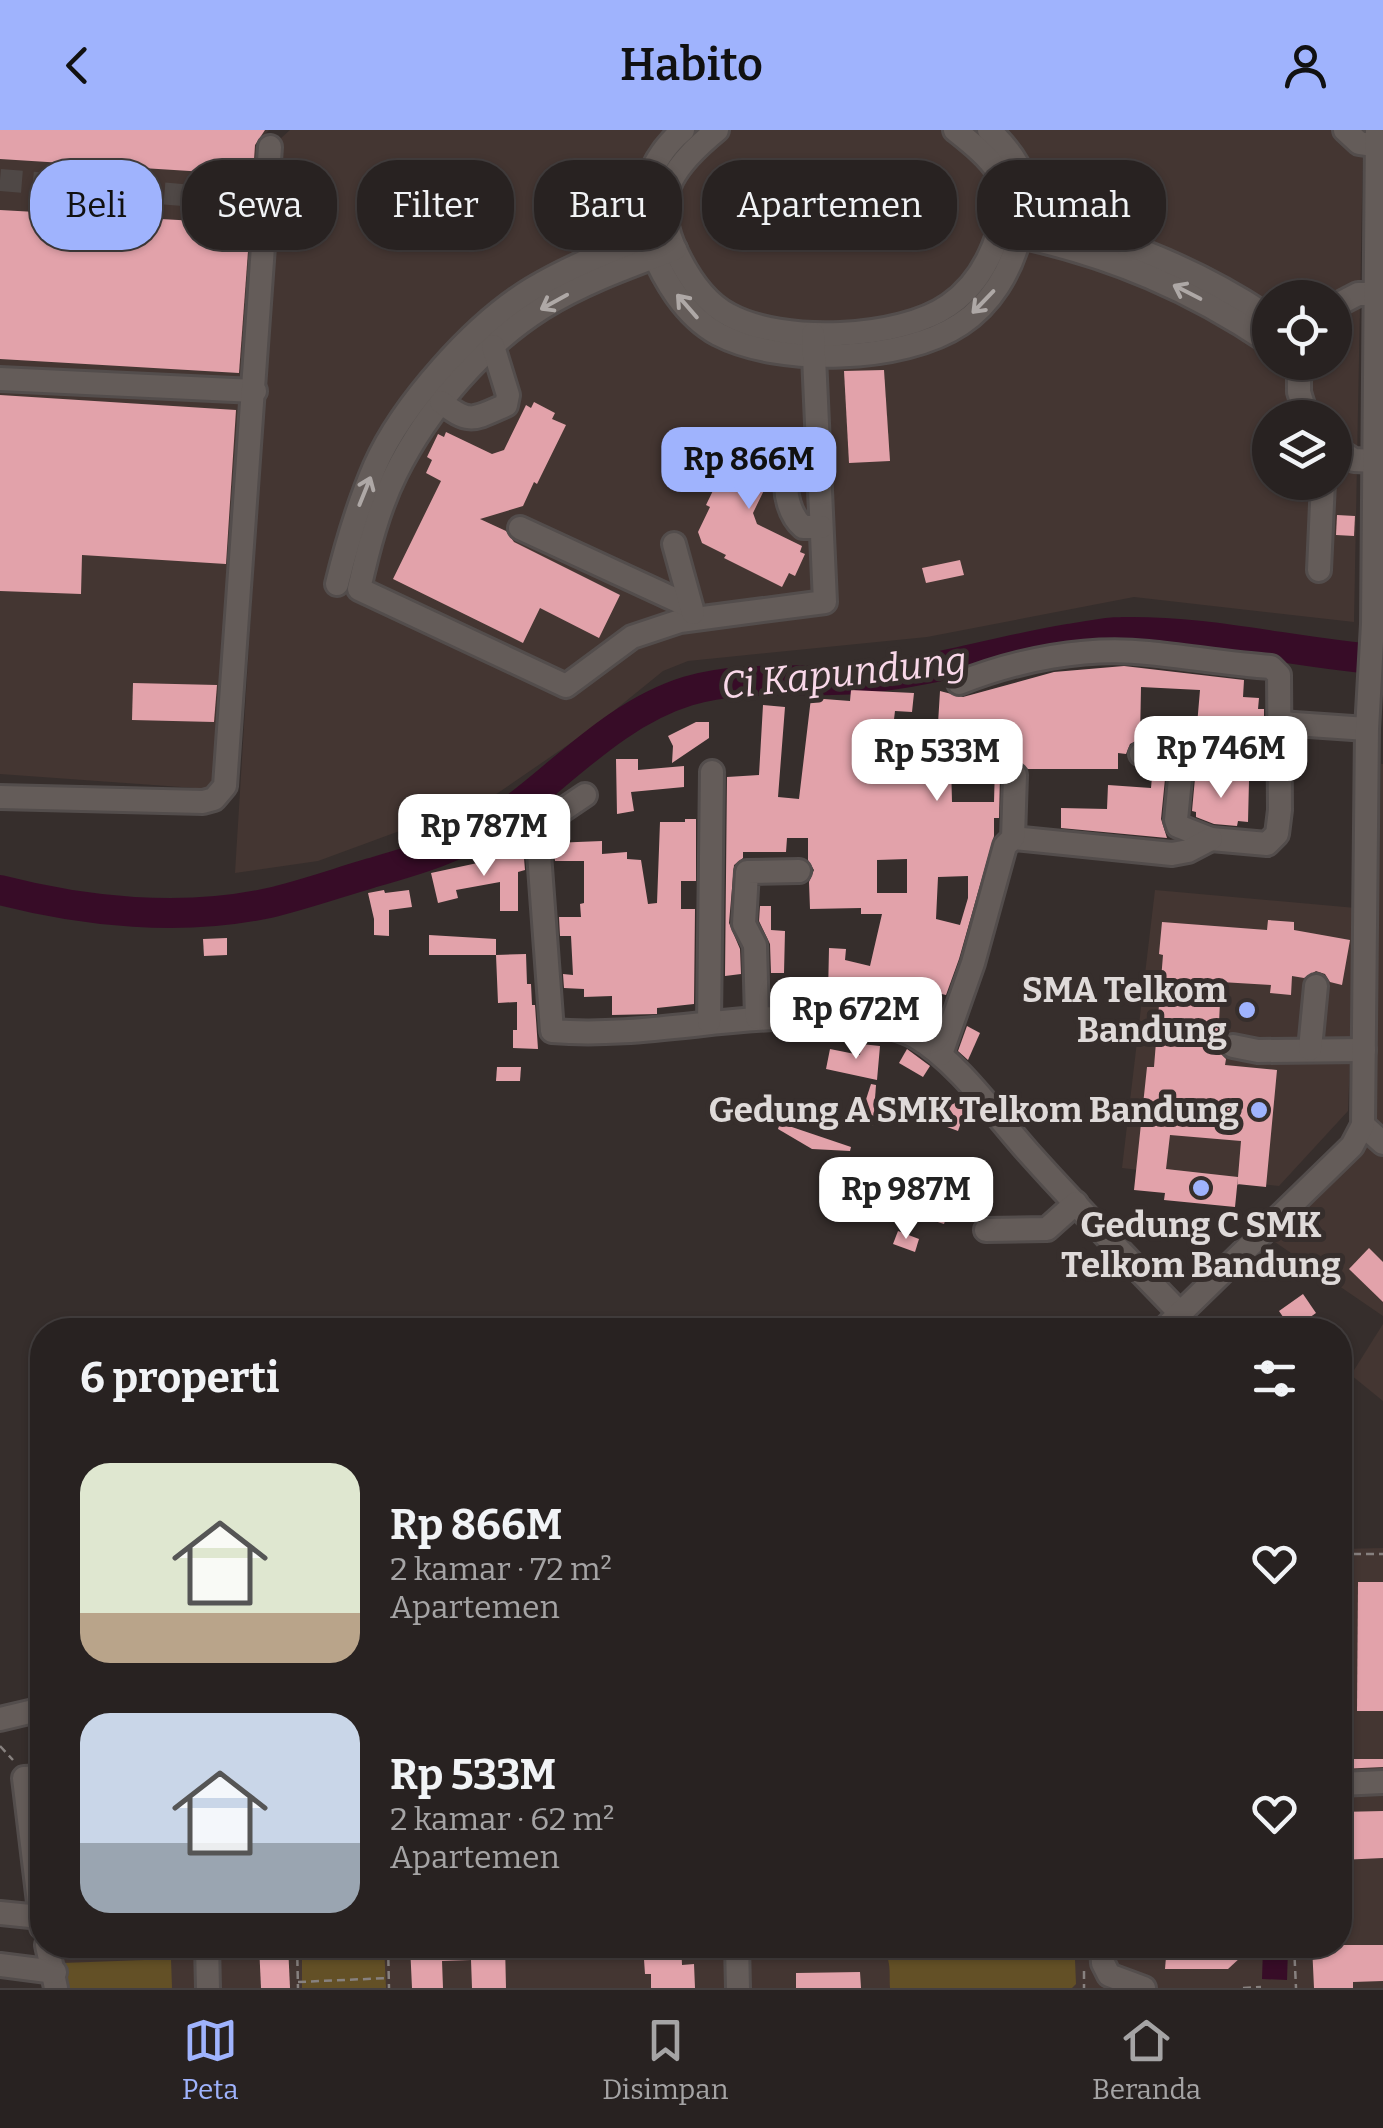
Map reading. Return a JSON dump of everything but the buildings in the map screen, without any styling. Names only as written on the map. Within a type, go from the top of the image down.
[{"type":"street","points":[[657,160],[682,130]]},
{"type":"street","points":[[682,164],[718,130]]},
{"type":"street","points":[[664,250],[684,307],[715,332],[748,347],[813,345],[869,352],[921,342],[959,325],[989,300],[1002,258],[1005,190],[998,172],[955,130]]},
{"type":"street","points":[[989,130],[1017,160]]},
{"type":"street","points":[[1176,1318],[1352,1146],[1363,1125],[1364,1050],[1374,986],[1375,764],[1367,729],[1375,686],[1378,138],[1360,143],[1346,130]]},
{"type":"street","points":[[0,798],[204,802],[220,794],[228,764],[270,147]]},
{"type":"street","points":[[348,586],[352,524],[377,462],[424,389],[479,330],[530,290],[643,250]]},
{"type":"street","points":[[1002,258],[1007,250]]},
{"type":"street","points":[[1078,250],[1186,291],[1252,332]]},
{"type":"street","points":[[1143,250],[1195,273],[1252,307]]},
{"type":"street","points":[[348,586],[396,472],[441,402],[493,346],[593,269]]},
{"type":"street","points":[[1352,297],[1377,294]]},
{"type":"street","points":[[348,586],[566,686],[632,637],[693,612],[824,602],[813,345]]},
{"type":"street","points":[[441,402],[461,418],[472,419],[506,406],[508,394],[493,346]]},
{"type":"street","points":[[0,379],[255,391]]},
{"type":"street","points":[[1352,459],[1375,461]]},
{"type":"street","points":[[818,465],[788,476],[785,486],[794,520],[803,527],[821,526]]},
{"type":"street","points":[[1319,570],[1322,500]]},
{"type":"street","points":[[520,528],[693,612]]},
{"type":"street","points":[[674,544],[693,612]]},
{"type":"street","points":[[959,684],[1066,655],[1115,652],[1271,667],[1279,674],[1280,810],[1274,840],[1267,844],[1211,840],[1178,826],[1182,758]]},
{"type":"street","points":[[1280,723],[1367,729]]},
{"type":"street","points":[[1141,754],[1157,750],[1196,762],[1278,768]]},
{"type":"street","points":[[709,1022],[712,772]]},
{"type":"street","points":[[940,1054],[973,963],[1006,846],[1013,838],[1014,775]]},
{"type":"street","points":[[586,794],[548,820],[538,840],[552,1030],[638,1030],[809,1017],[864,1023],[913,1035],[940,1054],[1076,1203],[1169,1318]]},
{"type":"street","points":[[1013,838],[1162,854],[1188,851],[1211,840]]},
{"type":"street","points":[[757,1018],[756,945],[744,924],[747,872],[799,871]]},
{"type":"street","points":[[1310,1049],[1316,986]]},
{"type":"street","points":[[1234,1046],[1258,1051],[1364,1050]]},
{"type":"street","points":[[1363,1125],[1383,1143]]},
{"type":"street","points":[[986,1230],[1047,1230],[1076,1203]]},
{"type":"street","points":[[0,1719],[30,1712]]},
{"type":"street","points":[[30,1778],[24,1778],[30,1829]]},
{"type":"street","points":[[1352,1783],[1383,1782]]},
{"type":"street","points":[[0,1913],[30,1920]]},
{"type":"street","points":[[207,1958],[208,1988]]},
{"type":"street","points":[[737,1958],[738,1988]]},
{"type":"street","points":[[1103,1958],[1109,1975],[1144,1988]]},
{"type":"street","points":[[0,1966],[56,1980]]},
{"type":"path","points":[[1352,1554],[1383,1554]]},
{"type":"path","points":[[298,1958],[298,1988]]},
{"type":"path","points":[[388,1958],[389,1988]]},
{"type":"path","points":[[1295,1958],[1296,1988]]},
{"type":"path","points":[[298,1982],[389,1978]]},
{"type":"path","points":[[346,1980],[346,1988]]},
{"type":"path","points":[[1243,1988],[1261,1987]]},
{"type":"shaded area","points":[[0,130],[269,130],[265,134],[263,160],[182,160],[182,250],[258,250],[223,790],[0,774]]},
{"type":"shaded area","points":[[290,130],[1350,130],[1363,145],[1354,622],[1134,597],[927,637],[688,661],[663,671],[594,727],[492,797],[318,861],[235,873],[273,250],[337,250],[337,160],[279,160],[280,139]]},
{"type":"shaded area","points":[[1381,764],[1383,1316],[1272,1240],[1374,1110]]},
{"type":"shaded area","name":"SMA Telkom Bandung","points":[[1155,890],[1356,908],[1348,1111],[1279,1186],[1122,1168]]},
{"type":"shaded area","points":[[1383,1324],[1383,1401],[1352,1373]]},
{"type":"shaded area","points":[[1383,1548],[1383,1988],[60,1988],[56,1958],[1352,1958],[1352,1549]]},
{"type":"shaded area","points":[[302,1958],[385,1958],[386,1988],[302,1988]]},
{"type":"shaded area","points":[[887,1958],[1072,1958],[1076,1984],[1072,1988],[890,1988]]},
{"type":"shaded area","points":[[1263,1958],[1288,1958],[1287,1980],[1262,1979]]},
{"type":"shaded area","points":[[171,1959],[172,1988],[63,1988],[63,1963]]},
{"type":"waterway","name":"Ci Kapundung","points":[[0,890],[100,909],[168,913],[236,909],[294,896],[420,858],[467,839],[496,822],[635,715],[661,701],[710,686],[893,675],[1114,632],[1219,638],[1383,660]]},
{"type":"tunnel","points":[[0,180],[182,195]]},
{"type":"place","name":"SMA Telkom Bandung","points":[[1247,1010]]},
{"type":"place","name":"Gedung A SMK Telkom Bandung","points":[[1259,1110]]},
{"type":"place","name":"Gedung C SMK Telkom Bandung","points":[[1201,1188]]}]
